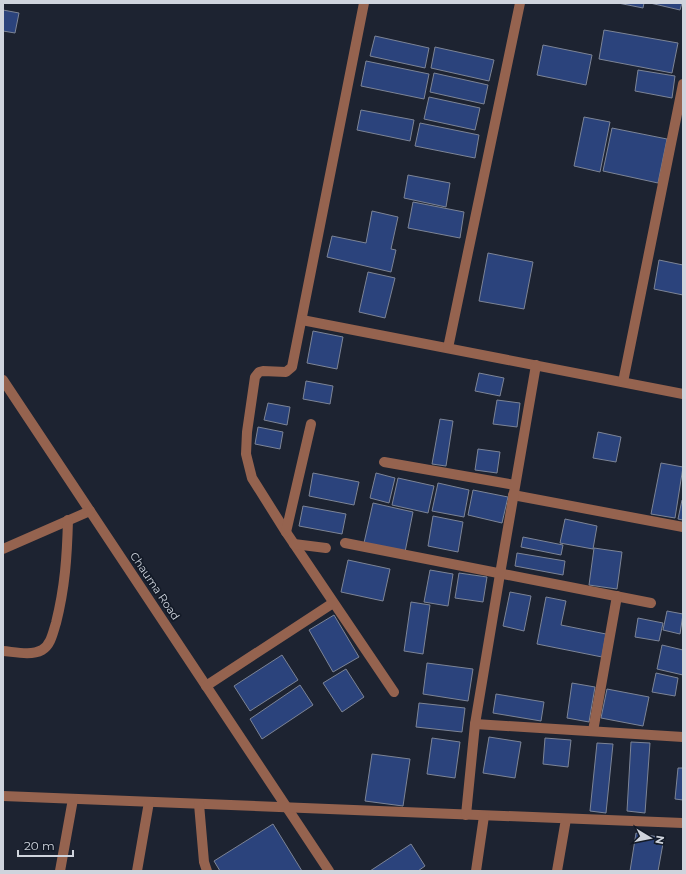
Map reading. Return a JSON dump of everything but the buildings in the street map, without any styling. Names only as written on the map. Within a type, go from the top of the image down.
[{"type":"street","points":[[364,3],[293,362],[290,370],[283,372],[263,371],[259,372],[255,377],[247,432],[246,454],[252,478],[286,532],[394,692]]},
{"type":"street","points":[[448,348],[520,3]]},
{"type":"street","points":[[623,382],[683,84]]},
{"type":"street","points":[[302,320],[683,394]]},
{"type":"street","points":[[466,815],[475,724],[536,365]]},
{"type":"street","name":"Chauma Road","points":[[3,380],[329,871]]},
{"type":"street","points":[[286,532],[311,424]]},
{"type":"street","points":[[384,462],[683,527]]},
{"type":"street","points":[[3,549],[90,511]]},
{"type":"street","points":[[3,652],[30,653],[43,650],[51,639],[62,598],[67,560],[68,520]]},
{"type":"street","points":[[345,543],[651,603]]},
{"type":"street","points":[[294,544],[326,548]]},
{"type":"street","points":[[593,731],[617,596]]},
{"type":"street","points":[[206,686],[334,603]]},
{"type":"street","points":[[475,724],[683,736]]},
{"type":"street","points":[[3,796],[286,806],[683,824]]},
{"type":"street","points":[[60,871],[73,799]]},
{"type":"street","points":[[138,871],[149,802]]},
{"type":"street","points":[[199,804],[204,862],[208,871]]},
{"type":"street","points":[[476,871],[484,816]]},
{"type":"street","points":[[557,871],[566,819]]}]
